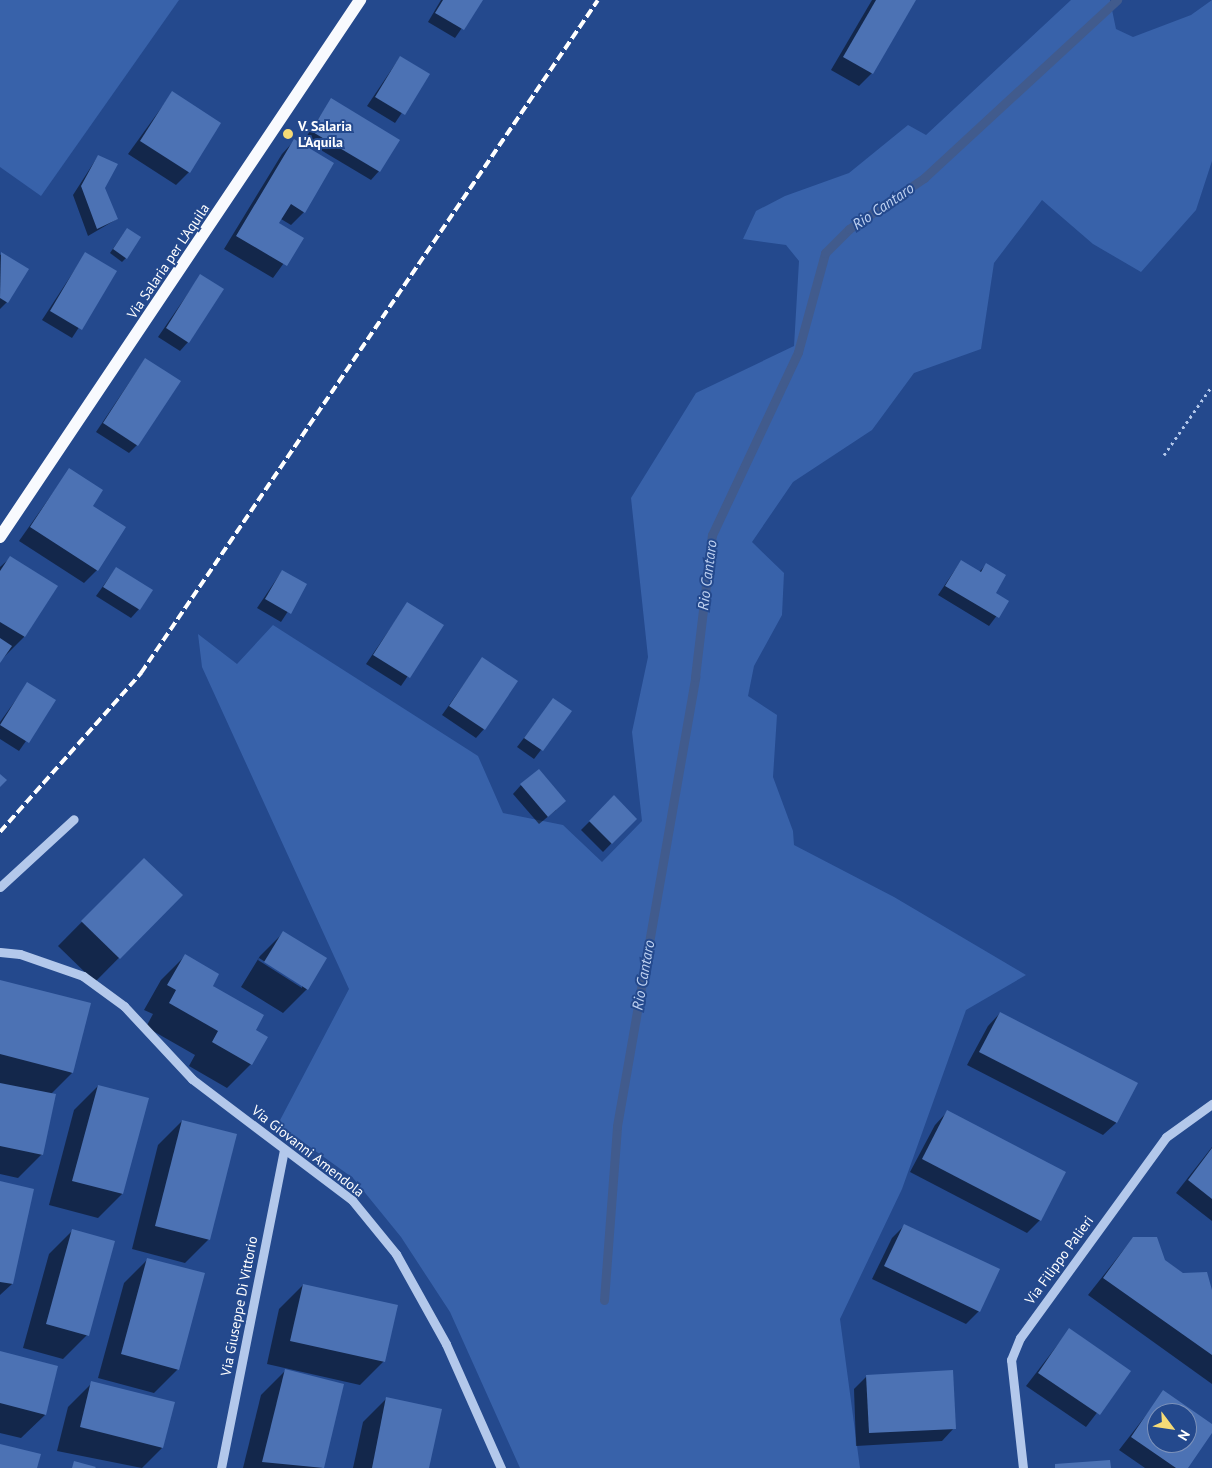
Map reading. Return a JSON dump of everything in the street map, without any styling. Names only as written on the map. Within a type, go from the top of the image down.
[{"type":"main road","name":"Via Salaria per L'Aquila","points":[[0,537],[360,0]]},
{"type":"street","points":[[0,887],[74,818]]},
{"type":"street","name":"Via Giovanni Amendola","points":[[0,952],[20,954],[83,976],[124,1006],[192,1079],[352,1200],[396,1254],[446,1344],[501,1468]]},
{"type":"street","name":"Via Filippo Palieri","points":[[1023,1468],[1011,1360],[1020,1338],[1166,1137],[1212,1104]]},
{"type":"street","name":"Via Giuseppe Di Vittorio","points":[[221,1468],[284,1149]]},
{"type":"path","points":[[1164,455],[1212,386]]},
{"type":"shaded area","points":[[0,0],[179,0],[41,196],[0,167]]},
{"type":"shaded area","points":[[1071,0],[1110,0],[1116,29],[1133,37],[1191,15],[1212,0],[1212,161],[1196,210],[1141,272],[1093,244],[1042,200],[994,263],[981,349],[914,373],[872,430],[793,482],[752,542],[784,573],[782,615],[754,666],[748,696],[777,715],[773,777],[793,831],[794,845],[894,897],[1026,975],[966,1010],[902,1189],[840,1319],[860,1468],[520,1468],[450,1312],[401,1237],[353,1178],[278,1124],[349,989],[202,667],[198,634],[237,664],[273,625],[478,756],[503,813],[563,825],[602,862],[642,821],[632,732],[648,657],[631,498],[696,393],[794,346],[799,261],[786,245],[743,239],[756,211],[785,196],[849,173],[908,125],[926,135]]},
{"type":"building","points":[[443,0],[483,0],[464,30],[435,13]]},
{"type":"building","points":[[876,0],[916,0],[873,74],[843,57]]},
{"type":"building","points":[[400,56],[430,74],[405,115],[375,97]]},
{"type":"building","points":[[172,91],[221,123],[190,173],[140,141]]},
{"type":"building","points":[[331,98],[400,140],[380,172],[311,131]]},
{"type":"building","points":[[294,139],[334,163],[305,213],[291,204],[279,223],[304,238],[287,266],[236,236]]},
{"type":"building","points":[[98,155],[118,164],[105,188],[118,219],[97,229],[81,186]]},
{"type":"building","points":[[127,228],[141,237],[127,259],[113,249]]},
{"type":"building","points":[[1,252],[29,269],[8,303],[0,298]]},
{"type":"building","points":[[85,252],[117,271],[82,330],[50,311]]},
{"type":"building","points":[[200,274],[224,289],[189,343],[166,328]]},
{"type":"building","points":[[145,358],[181,381],[138,446],[103,423]]},
{"type":"building","points":[[69,468],[103,490],[93,506],[126,527],[98,571],[30,527]]},
{"type":"building","points":[[10,556],[58,586],[25,637],[0,622],[0,571]]},
{"type":"building","points":[[961,560],[981,572],[986,563],[1006,575],[996,593],[1009,601],[999,618],[945,586]]},
{"type":"building","points":[[116,567],[153,590],[140,610],[103,587]]},
{"type":"building","points":[[282,570],[307,584],[291,614],[265,599]]},
{"type":"building","points":[[407,602],[444,625],[410,678],[373,655]]},
{"type":"building","points":[[0,638],[12,646],[0,663]]},
{"type":"building","points":[[482,657],[518,681],[485,730],[449,706]]},
{"type":"building","points":[[27,682],[56,700],[29,743],[0,725]]},
{"type":"building","points":[[553,698],[572,711],[543,751],[524,738]]},
{"type":"building","points":[[539,769],[566,801],[548,817],[520,784]]},
{"type":"building","points":[[0,774],[7,780],[0,787]]},
{"type":"building","points":[[614,795],[637,819],[612,844],[589,821]]},
{"type":"building","points":[[144,858],[183,895],[120,959],[81,921]]},
{"type":"building","points":[[283,931],[327,958],[308,990],[264,962]]},
{"type":"building","points":[[185,954],[219,974],[213,986],[264,1015],[256,1030],[268,1037],[252,1065],[212,1042],[218,1031],[169,1003],[176,990],[167,985]]},
{"type":"building","points":[[0,980],[91,1003],[73,1073],[0,1054]]},
{"type":"building","points":[[1000,1012],[1138,1083],[1117,1123],[979,1052]]},
{"type":"building","points":[[0,1083],[56,1094],[43,1155],[0,1146]]},
{"type":"building","points":[[98,1085],[149,1098],[123,1194],[72,1181]]},
{"type":"building","points":[[947,1110],[1066,1172],[1041,1221],[922,1159]]},
{"type":"building","points":[[182,1120],[237,1134],[210,1240],[155,1226]]},
{"type":"building","points":[[1212,1148],[1212,1199],[1188,1180]]},
{"type":"building","points":[[0,1181],[34,1189],[13,1284],[0,1282]]},
{"type":"building","points":[[904,1224],[1000,1269],[980,1312],[884,1266]]},
{"type":"building","points":[[72,1229],[115,1241],[89,1336],[46,1324]]},
{"type":"building","points":[[1133,1237],[1157,1237],[1165,1260],[1183,1273],[1207,1272],[1212,1290],[1212,1355],[1103,1278]]},
{"type":"building","points":[[147,1258],[205,1273],[179,1370],[121,1354]]},
{"type":"building","points":[[303,1284],[398,1305],[385,1362],[290,1341]]},
{"type":"building","points":[[1069,1328],[1131,1371],[1100,1415],[1038,1373]]},
{"type":"building","points":[[0,1351],[58,1366],[46,1415],[0,1403]]},
{"type":"building","points":[[285,1369],[344,1384],[324,1468],[262,1462]]},
{"type":"building","points":[[953,1370],[956,1429],[869,1433],[866,1375]]},
{"type":"building","points":[[91,1381],[175,1402],[163,1448],[80,1427]]},
{"type":"building","points":[[1163,1390],[1182,1403],[1154,1403]]},
{"type":"building","points":[[386,1397],[442,1409],[429,1468],[372,1468]]},
{"type":"building","points":[[1147,1414],[1147,1448],[1131,1437]]},
{"type":"building","points":[[1197,1414],[1212,1424],[1212,1433],[1188,1468],[1176,1468],[1154,1453],[1197,1453]]},
{"type":"building","points":[[0,1444],[41,1454],[37,1468],[0,1468]]},
{"type":"building","points":[[1110,1460],[1111,1468],[1055,1468],[1055,1464]]},
{"type":"building","points":[[74,1461],[96,1467],[72,1468]]},
{"type":"waterway","name":"Rio Cantaro","points":[[604,1300],[617,1126],[695,677],[712,535],[798,352],[825,253],[849,229],[924,178],[1117,0]]},
{"type":"railway","points":[[0,832],[141,673],[598,0]]},
{"type":"place","name":"V. Salaria L'Aquila","points":[[288,134]]}]
